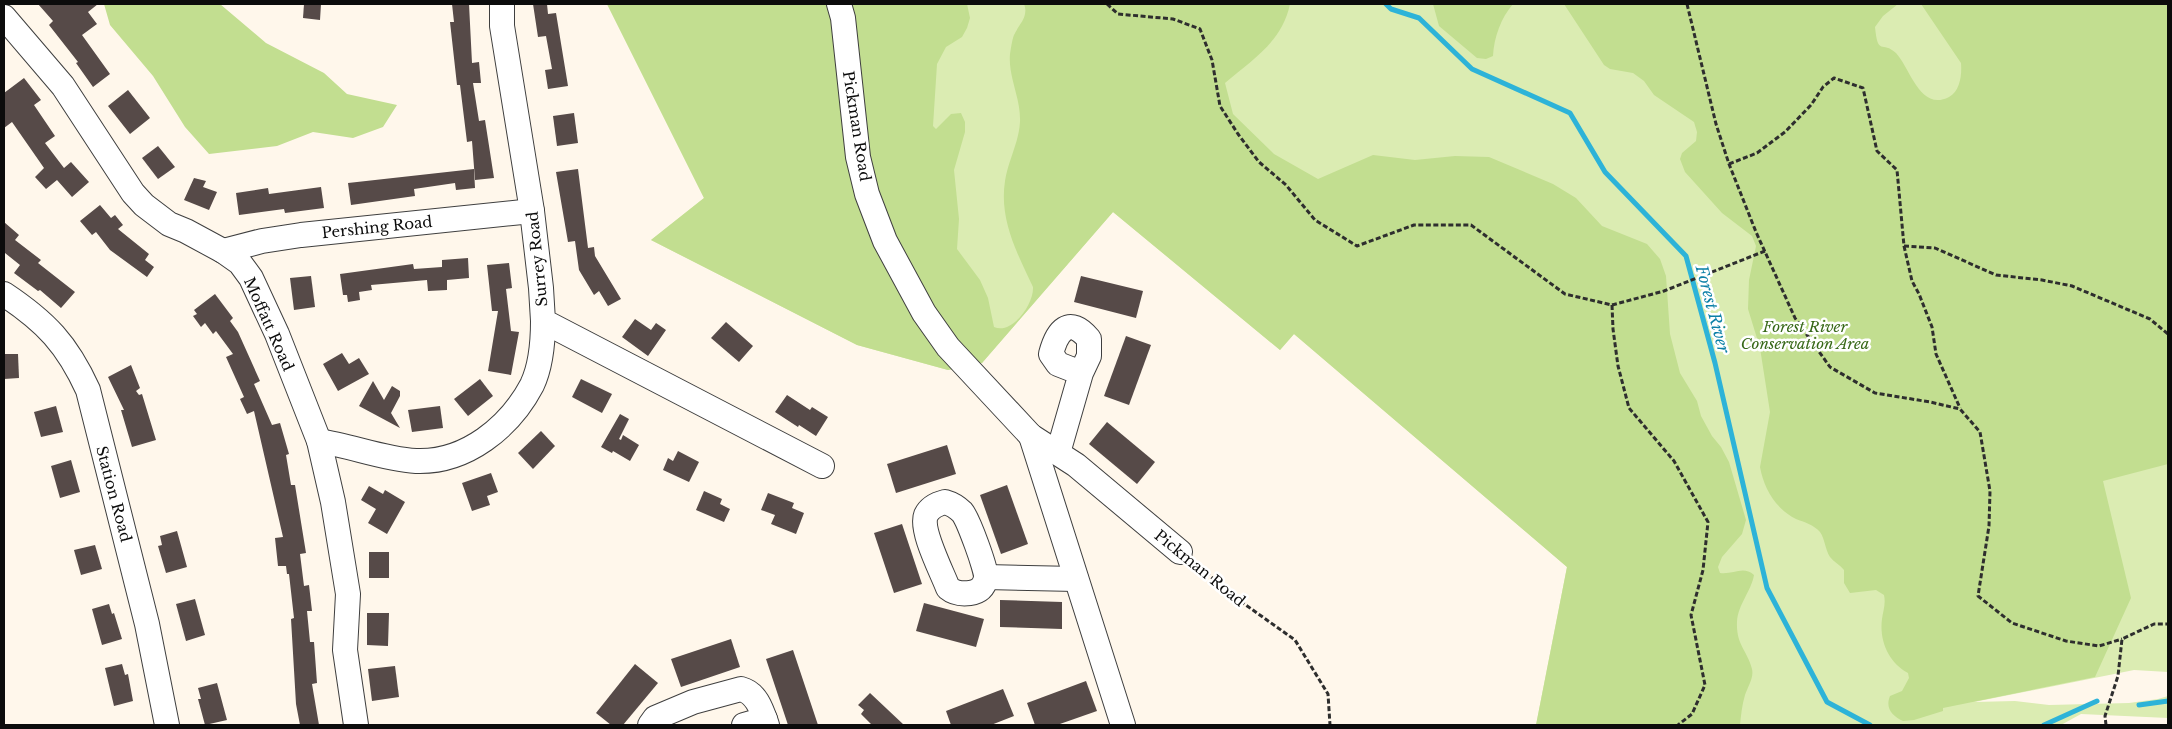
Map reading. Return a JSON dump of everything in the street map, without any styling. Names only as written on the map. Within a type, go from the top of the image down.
[{"type":"street","name":"Surrey Road","points":[[502,4],[502,26],[532,211],[542,288],[543,321],[822,466]]},
{"type":"street","name":"Pickman Road","points":[[839,4],[843,18],[858,157],[867,194],[885,241],[924,313],[948,347],[1031,436],[1076,465],[1180,552]]},
{"type":"street","name":"Moffatt Road","points":[[4,17],[62,86],[133,193],[144,205],[169,224],[223,251],[240,263],[251,278],[277,334],[319,441],[338,529],[348,594],[345,650],[356,725]]},
{"type":"street","name":"Pershing Road","points":[[223,251],[262,241],[301,235],[532,211]]},
{"type":"street","name":"Station Road","points":[[4,294],[30,311],[56,336],[75,363],[88,390],[147,624],[167,725]]},
{"type":"street","points":[[319,441],[396,459],[444,458],[466,451],[502,426],[532,384],[541,354],[543,321]]},
{"type":"street","points":[[1058,453],[1081,374]]},
{"type":"street","name":"Pickman Road","points":[[1031,436],[1120,724]]},
{"type":"street","points":[[986,577],[1076,579]]},
{"type":"street","points":[[650,725],[655,718],[693,702],[741,689],[747,690],[759,703],[758,723]]},
{"type":"path","points":[[1107,4],[1118,14],[1173,19],[1200,29],[1212,60],[1220,106],[1238,134],[1259,162],[1286,185],[1315,220],[1357,246],[1414,225],[1471,225],[1565,294],[1612,305],[1664,291],[1765,251]]},
{"type":"path","points":[[1687,4],[1716,124],[1729,164],[1795,318],[1830,367],[1874,393],[1960,409]]},
{"type":"path","points":[[1729,164],[1757,152],[1786,132],[1811,105],[1823,87],[1834,78],[1863,88],[1877,151],[1897,170],[1904,246],[1912,281],[1916,286],[1932,327],[1936,354],[1960,409],[1980,432],[1990,491],[1989,526],[1978,596],[2012,622],[2066,642],[2099,646],[2122,639],[2154,624],[2168,624]]},
{"type":"path","points":[[1904,246],[1935,248],[1996,275],[2042,280],[2072,286],[2150,319],[2168,334]]},
{"type":"path","points":[[1612,305],[1618,366],[1629,408],[1674,461],[1708,522],[1703,570],[1691,615],[1705,684],[1692,714],[1678,725]]},
{"type":"path","name":"Pickman Road","points":[[1180,552],[1243,603],[1295,640],[1328,694],[1330,725]]},
{"type":"path","points":[[2106,725],[2105,716],[2118,676],[2122,639]]},
{"type":"green space","points":[[104,4],[220,4],[266,43],[324,73],[347,94],[397,105],[383,127],[353,138],[313,132],[277,146],[209,154],[185,127],[153,76],[110,25]]},
{"type":"green space","name":"Forest River Conservation Area","points":[[607,4],[2168,4],[2168,672],[2134,670],[1974,702],[2015,701],[2049,705],[2129,703],[2168,696],[2168,718],[2081,714],[2061,725],[1536,725],[1567,567],[1294,334],[1280,350],[1113,212],[982,363],[948,370],[857,345],[651,240],[704,198]]},
{"type":"green space","points":[[607,4],[967,4],[970,18],[967,28],[962,37],[946,47],[937,64],[933,126],[936,129],[951,114],[961,113],[965,122],[965,132],[954,170],[959,219],[957,249],[980,280],[988,298],[994,327],[1001,328],[1008,327],[1021,316],[1030,302],[1033,287],[1011,236],[1007,222],[1004,195],[1006,174],[1018,137],[1020,122],[1019,104],[1011,71],[1010,54],[1014,35],[1024,17],[1024,4],[1290,4],[1280,29],[1265,49],[1225,83],[1233,114],[1274,154],[1318,179],[1373,155],[1415,160],[1455,156],[1489,157],[1553,184],[1576,198],[1602,226],[1647,244],[1660,259],[1666,276],[1670,334],[1680,373],[1697,401],[1701,416],[1712,436],[1721,447],[1729,462],[1746,520],[1742,534],[1722,557],[1718,567],[1720,573],[1742,570],[1754,575],[1740,609],[1737,622],[1738,636],[1752,669],[1751,679],[1744,699],[1740,725],[1536,725],[1567,567],[1294,334],[1280,350],[1113,212],[982,363],[948,370],[857,345],[651,240],[704,198]]},
{"type":"green space","points":[[1433,4],[1513,4],[1499,28],[1493,56],[1486,59],[1477,58],[1439,26]]},
{"type":"green space","points":[[1564,4],[1898,4],[1883,16],[1875,27],[1879,45],[1896,53],[1923,94],[1930,99],[1939,100],[1949,97],[1956,91],[1961,77],[1961,63],[1921,4],[2168,4],[2168,464],[2103,481],[2131,598],[2095,677],[1943,708],[1943,711],[1914,720],[1903,721],[1890,711],[1888,704],[1890,696],[1902,691],[1909,678],[1908,673],[1901,669],[1891,657],[1884,643],[1881,627],[1885,604],[1884,595],[1876,590],[1850,593],[1844,583],[1844,570],[1830,557],[1820,532],[1782,510],[1764,483],[1760,467],[1770,412],[1760,348],[1748,309],[1749,280],[1756,246],[1752,236],[1722,213],[1685,172],[1680,159],[1682,153],[1696,141],[1697,132],[1694,122],[1654,95],[1644,81],[1633,73],[1610,69],[1604,65]]},
{"type":"building","points":[[38,4],[98,4],[88,12],[97,24],[82,35],[110,74],[93,87],[76,63],[78,62],[49,25],[53,21]]},
{"type":"building","points":[[304,4],[321,4],[320,20],[303,18]]},
{"type":"building","points":[[452,4],[469,4],[472,63],[479,62],[481,83],[473,83],[479,121],[485,120],[494,178],[475,180],[472,141],[467,142],[460,85],[457,85],[450,22],[454,22]]},
{"type":"building","points":[[533,4],[547,4],[548,14],[556,13],[568,86],[548,89],[545,70],[552,69],[546,36],[538,37]]},
{"type":"building","points":[[24,78],[41,100],[34,105],[55,136],[45,143],[64,168],[71,162],[89,182],[72,197],[57,180],[46,189],[35,177],[44,168],[12,122],[4,128],[4,93]]},
{"type":"building","points":[[128,90],[150,118],[130,134],[108,106]]},
{"type":"building","points":[[574,113],[578,143],[557,146],[553,116]]},
{"type":"building","points":[[158,146],[175,167],[158,179],[142,158]]},
{"type":"building","points":[[474,169],[475,188],[456,190],[455,183],[414,189],[415,196],[351,205],[348,183]]},
{"type":"building","points":[[578,169],[588,248],[594,247],[595,256],[621,299],[608,306],[599,291],[594,295],[579,270],[575,241],[568,242],[556,172]]},
{"type":"building","points":[[194,178],[206,181],[203,187],[217,192],[209,210],[184,200]]},
{"type":"building","points":[[321,187],[324,208],[285,213],[284,209],[239,215],[236,193],[268,188],[269,194]]},
{"type":"building","points":[[100,205],[111,218],[115,215],[123,225],[118,229],[149,254],[145,260],[154,267],[147,277],[110,250],[96,232],[92,235],[80,221]]},
{"type":"building","points":[[4,222],[19,235],[15,240],[41,260],[38,263],[75,292],[61,308],[40,290],[38,291],[14,273],[20,265],[5,253],[4,255]]},
{"type":"building","points":[[468,258],[469,278],[447,280],[447,290],[428,291],[427,280],[371,285],[372,290],[359,292],[360,300],[348,302],[347,295],[343,295],[340,274],[413,264],[414,269],[442,267],[442,260]]},
{"type":"building","points":[[509,263],[512,288],[506,289],[511,331],[519,332],[511,375],[488,371],[498,311],[492,311],[487,265]]},
{"type":"building","points":[[311,276],[315,307],[294,310],[290,278]]},
{"type":"building","points":[[1081,276],[1143,291],[1136,318],[1074,302]]},
{"type":"building","points":[[215,294],[233,318],[230,321],[238,332],[260,381],[254,384],[272,425],[280,423],[289,454],[286,455],[291,485],[295,485],[306,553],[300,554],[304,586],[309,585],[312,611],[307,611],[310,642],[314,642],[317,683],[312,684],[319,725],[300,725],[296,704],[291,619],[294,618],[289,574],[287,574],[286,566],[278,566],[275,538],[283,537],[254,411],[247,414],[240,399],[244,397],[226,357],[233,354],[216,331],[213,334],[205,323],[201,327],[193,316],[197,314],[194,310]]},
{"type":"building","points":[[635,319],[651,330],[656,323],[666,330],[648,356],[622,337]]},
{"type":"building","points":[[726,322],[753,346],[739,362],[711,338]]},
{"type":"building","points":[[1126,336],[1151,345],[1129,405],[1104,396]]},
{"type":"building","points":[[342,353],[349,364],[359,358],[369,374],[338,391],[323,364]]},
{"type":"building","points":[[4,354],[18,354],[19,378],[4,379]]},
{"type":"building","points":[[131,365],[140,388],[136,391],[139,395],[142,394],[156,440],[132,447],[121,410],[124,410],[108,377]]},
{"type":"building","points":[[480,379],[493,396],[468,416],[454,399]]},
{"type":"building","points":[[581,379],[612,394],[602,413],[572,397]]},
{"type":"building","points":[[373,381],[384,400],[392,386],[400,391],[400,396],[391,413],[400,428],[359,406]]},
{"type":"building","points":[[787,395],[810,410],[812,407],[828,417],[816,436],[775,412]]},
{"type":"building","points":[[56,406],[63,432],[41,437],[34,412]]},
{"type":"building","points":[[440,406],[443,428],[412,432],[408,410]]},
{"type":"building","points":[[620,414],[629,419],[619,439],[621,440],[623,435],[639,445],[630,461],[613,451],[612,453],[601,447]]},
{"type":"building","points":[[1107,422],[1155,462],[1137,484],[1089,444]]},
{"type":"building","points":[[541,431],[555,446],[533,469],[518,453]]},
{"type":"building","points":[[947,445],[956,474],[896,493],[887,464]]},
{"type":"building","points":[[678,451],[699,462],[689,482],[663,470],[668,458],[673,461]]},
{"type":"building","points":[[71,460],[80,492],[60,498],[51,466]]},
{"type":"building","points":[[491,473],[498,492],[487,496],[490,505],[472,511],[462,483]]},
{"type":"building","points":[[1007,485],[1028,544],[1001,554],[980,495]]},
{"type":"building","points":[[369,486],[383,494],[385,490],[405,502],[387,534],[368,523],[376,509],[361,500]]},
{"type":"building","points":[[704,491],[722,499],[720,504],[730,509],[724,522],[696,510]]},
{"type":"building","points":[[768,493],[794,503],[792,508],[804,513],[796,534],[771,524],[775,515],[761,510]]},
{"type":"building","points":[[902,524],[922,584],[894,593],[874,533]]},
{"type":"building","points":[[177,531],[187,567],[166,573],[158,546],[162,545],[160,536]]},
{"type":"building","points":[[95,545],[102,569],[81,575],[74,550]]},
{"type":"building","points":[[369,552],[389,552],[389,578],[369,578]]},
{"type":"building","points":[[195,599],[205,635],[186,641],[176,604]]},
{"type":"building","points":[[1000,600],[1062,602],[1062,629],[1000,627]]},
{"type":"building","points":[[924,603],[984,619],[976,647],[916,631]]},
{"type":"building","points":[[109,604],[112,614],[114,613],[122,639],[102,645],[92,609]]},
{"type":"building","points":[[367,613],[389,613],[388,646],[367,645]]},
{"type":"building","points":[[731,639],[740,667],[681,687],[671,659]]},
{"type":"building","points":[[793,650],[818,725],[788,725],[766,659]]},
{"type":"building","points":[[122,664],[125,675],[128,674],[133,701],[114,706],[105,668]]},
{"type":"building","points":[[635,664],[658,683],[623,725],[611,725],[596,713]]},
{"type":"building","points":[[395,666],[399,697],[372,701],[368,669]]},
{"type":"building","points":[[1086,681],[1097,711],[1057,725],[1035,725],[1027,703]]},
{"type":"building","points":[[217,683],[227,720],[205,725],[198,699],[201,699],[198,688]]},
{"type":"building","points":[[1003,689],[1014,716],[991,725],[951,725],[946,711]]},
{"type":"building","points":[[870,693],[904,725],[872,725],[861,714],[864,710],[858,705]]},
{"type":"waterway","name":"Forest River","points":[[1386,4],[1391,9],[1419,18],[1472,69],[1570,113],[1605,172],[1686,256],[1715,363],[1767,588],[1827,702],[1870,725]]},
{"type":"waterway","name":"Forest River","points":[[2044,725],[2097,701]]},
{"type":"waterway","name":"Forest River","points":[[2139,705],[2168,701]]}]
